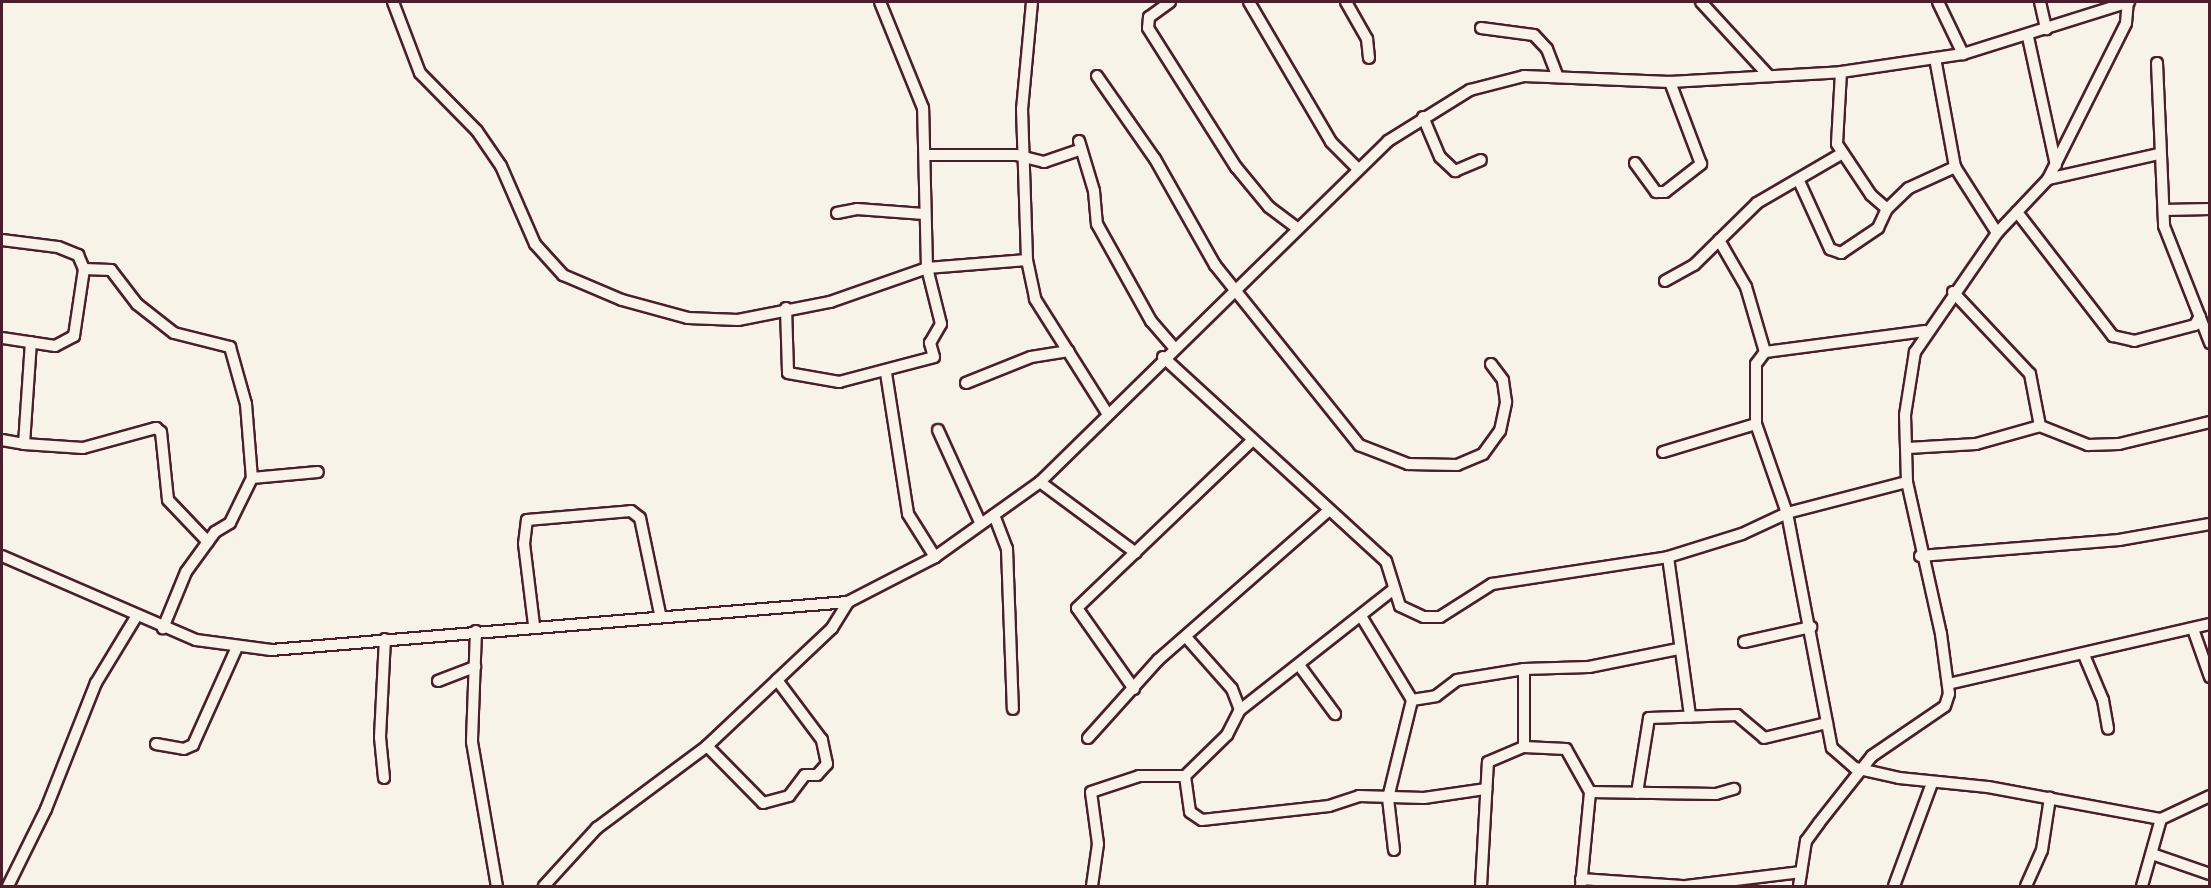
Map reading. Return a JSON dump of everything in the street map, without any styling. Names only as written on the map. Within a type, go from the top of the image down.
[{"type":"street","points":[[393,2],[420,73],[477,130],[501,166],[536,244],[563,275],[622,300],[714,322],[830,302],[927,268],[1028,260]]},
{"type":"street","points":[[786,308],[788,373],[839,382],[886,373],[934,357],[930,343],[941,324],[927,268],[923,108],[880,2]]},
{"type":"street","points":[[1032,2],[1022,110],[1027,158],[1028,260],[1035,299],[1107,413]]},
{"type":"street","points":[[1170,2],[1149,17],[1148,28],[1236,167],[1269,207],[1297,228]]},
{"type":"street","points":[[1250,2],[1331,142],[1358,170]]},
{"type":"street","points":[[1346,2],[1367,39],[1370,58]]},
{"type":"street","points":[[1701,2],[1769,76]]},
{"type":"street","points":[[1938,2],[1963,54]]},
{"type":"street","points":[[2040,2],[2046,29]]},
{"type":"street","points":[[2,556],[163,628],[237,647],[272,650],[660,614],[848,602],[935,557],[980,522],[994,515],[1040,482],[1235,286],[1358,170],[1423,117],[1470,90],[1524,76],[1557,75],[1670,82],[1841,72],[1963,54],[2028,37],[2129,2],[2126,23],[2048,179],[1997,233],[1925,331],[1907,383],[1907,482],[1920,556],[1941,634],[1948,684],[1945,706],[1872,756],[1867,768],[1806,841],[1799,886]]},
{"type":"street","points":[[1481,28],[1534,36],[1547,49],[1557,75]]},
{"type":"street","points":[[2028,37],[2056,165]]},
{"type":"street","points":[[1935,58],[1955,167],[1997,233]]},
{"type":"street","points":[[2157,63],[2159,154],[2164,226],[2205,316],[2210,343]]},
{"type":"street","points":[[1841,72],[1836,123],[1843,153],[1871,195],[1887,209]]},
{"type":"street","points":[[1097,76],[1155,159],[1204,248],[1359,445],[1380,457],[1441,466],[1483,454],[1500,431],[1506,402],[1503,380],[1491,364]]},
{"type":"street","points":[[1635,163],[1656,192],[1665,192],[1701,164],[1670,82]]},
{"type":"street","points":[[1423,117],[1440,157],[1455,171],[1482,160]]},
{"type":"street","points":[[925,155],[1027,158],[1044,162],[1079,145],[1094,191],[1097,224],[1151,321],[1174,347]]},
{"type":"street","points":[[1665,281],[1694,265],[1756,203],[1799,181],[1843,153]]},
{"type":"street","points":[[2048,179],[2159,154]]},
{"type":"street","points":[[1799,181],[1836,253],[1878,228],[1887,209],[1909,188],[1955,167]]},
{"type":"street","points":[[837,213],[857,208],[924,214]]},
{"type":"street","points":[[2164,210],[2210,209]]},
{"type":"street","points":[[2017,212],[2113,336],[2134,341],[2195,325],[2205,316]]},
{"type":"street","points":[[2,240],[58,247],[78,255],[84,269],[74,336],[55,346],[2,338]]},
{"type":"street","points":[[1719,240],[1746,287],[1765,352]]},
{"type":"street","points":[[84,269],[111,270],[137,304],[174,333],[230,347],[246,404],[252,478],[230,523],[208,542],[186,572],[163,628]]},
{"type":"street","points":[[1953,292],[2030,374],[2040,426]]},
{"type":"street","points":[[1925,331],[1765,352],[1756,364],[1756,424],[1787,513],[1832,748],[1856,768],[1867,768],[1932,783],[2050,798],[2161,819],[2210,796]]},
{"type":"street","points":[[24,444],[31,342]]},
{"type":"street","points":[[966,383],[1031,357],[1069,351]]},
{"type":"street","points":[[1163,357],[1327,512],[1386,561],[1394,589],[1409,614],[1440,617],[1492,584],[1668,557],[1742,534],[1787,513],[1907,482]]},
{"type":"street","points":[[886,373],[908,514],[935,557]]},
{"type":"street","points":[[1908,448],[1976,444],[2040,426],[2088,445],[2119,444],[2210,422]]},
{"type":"street","points":[[1663,452],[1756,424]]},
{"type":"street","points":[[2,440],[82,448],[156,428],[161,432],[168,500],[208,542]]},
{"type":"street","points":[[938,430],[980,522]]},
{"type":"street","points":[[1134,689],[1076,610],[1251,442]]},
{"type":"street","points":[[252,478],[318,472]]},
{"type":"street","points":[[1040,482],[1136,553]]},
{"type":"street","points":[[534,625],[525,523],[596,514],[631,511],[640,518],[660,614]]},
{"type":"street","points":[[1088,738],[1186,637],[1327,512]]},
{"type":"street","points":[[994,515],[1007,549],[1013,709]]},
{"type":"street","points":[[1920,556],[2120,540],[2210,524]]},
{"type":"street","points":[[1668,557],[1678,650],[1690,716]]},
{"type":"street","points":[[1092,886],[1098,844],[1091,792],[1139,777],[1185,776],[1227,735],[1240,710],[1394,589]]},
{"type":"street","points":[[544,886],[597,828],[707,746],[832,628],[848,602]]},
{"type":"street","points":[[1361,616],[1412,700],[1388,798],[1394,850]]},
{"type":"street","points":[[8,886],[46,809],[96,683],[136,617]]},
{"type":"street","points":[[1948,684],[2084,656],[2210,624]]},
{"type":"street","points":[[1744,642],[1810,627]]},
{"type":"street","points":[[2193,628],[2210,677]]},
{"type":"street","points":[[476,631],[472,742],[497,886]]},
{"type":"street","points":[[1186,637],[1232,689],[1240,710]]},
{"type":"street","points":[[384,778],[380,736],[385,639]]},
{"type":"street","points":[[156,744],[184,749],[192,745],[237,647]]},
{"type":"street","points":[[1412,700],[1436,696],[1457,680],[1524,669],[1589,667],[1678,650]]},
{"type":"street","points":[[2084,656],[2103,700],[2108,729]]},
{"type":"street","points":[[1299,665],[1335,714]]},
{"type":"street","points":[[438,681],[475,667]]},
{"type":"street","points":[[1524,669],[1524,747]]},
{"type":"street","points":[[707,746],[763,803],[789,796],[805,775],[817,775],[826,764],[822,740],[777,680]]},
{"type":"street","points":[[1637,793],[1649,718],[1737,715],[1764,738],[1827,723]]},
{"type":"street","points":[[1481,886],[1488,762],[1524,747],[1566,749],[1590,792],[1581,883],[1684,886],[1801,872]]},
{"type":"street","points":[[1185,776],[1190,812],[1202,820],[1329,806],[1359,796],[1388,798],[1464,796],[1486,789]]},
{"type":"street","points":[[1894,886],[1932,783]]},
{"type":"street","points":[[1590,792],[1637,793],[1734,789]]},
{"type":"street","points":[[2026,886],[2042,850],[2050,798]]},
{"type":"street","points":[[2142,886],[2155,855],[2161,819]]},
{"type":"street","points":[[2155,855],[2210,874]]}]
